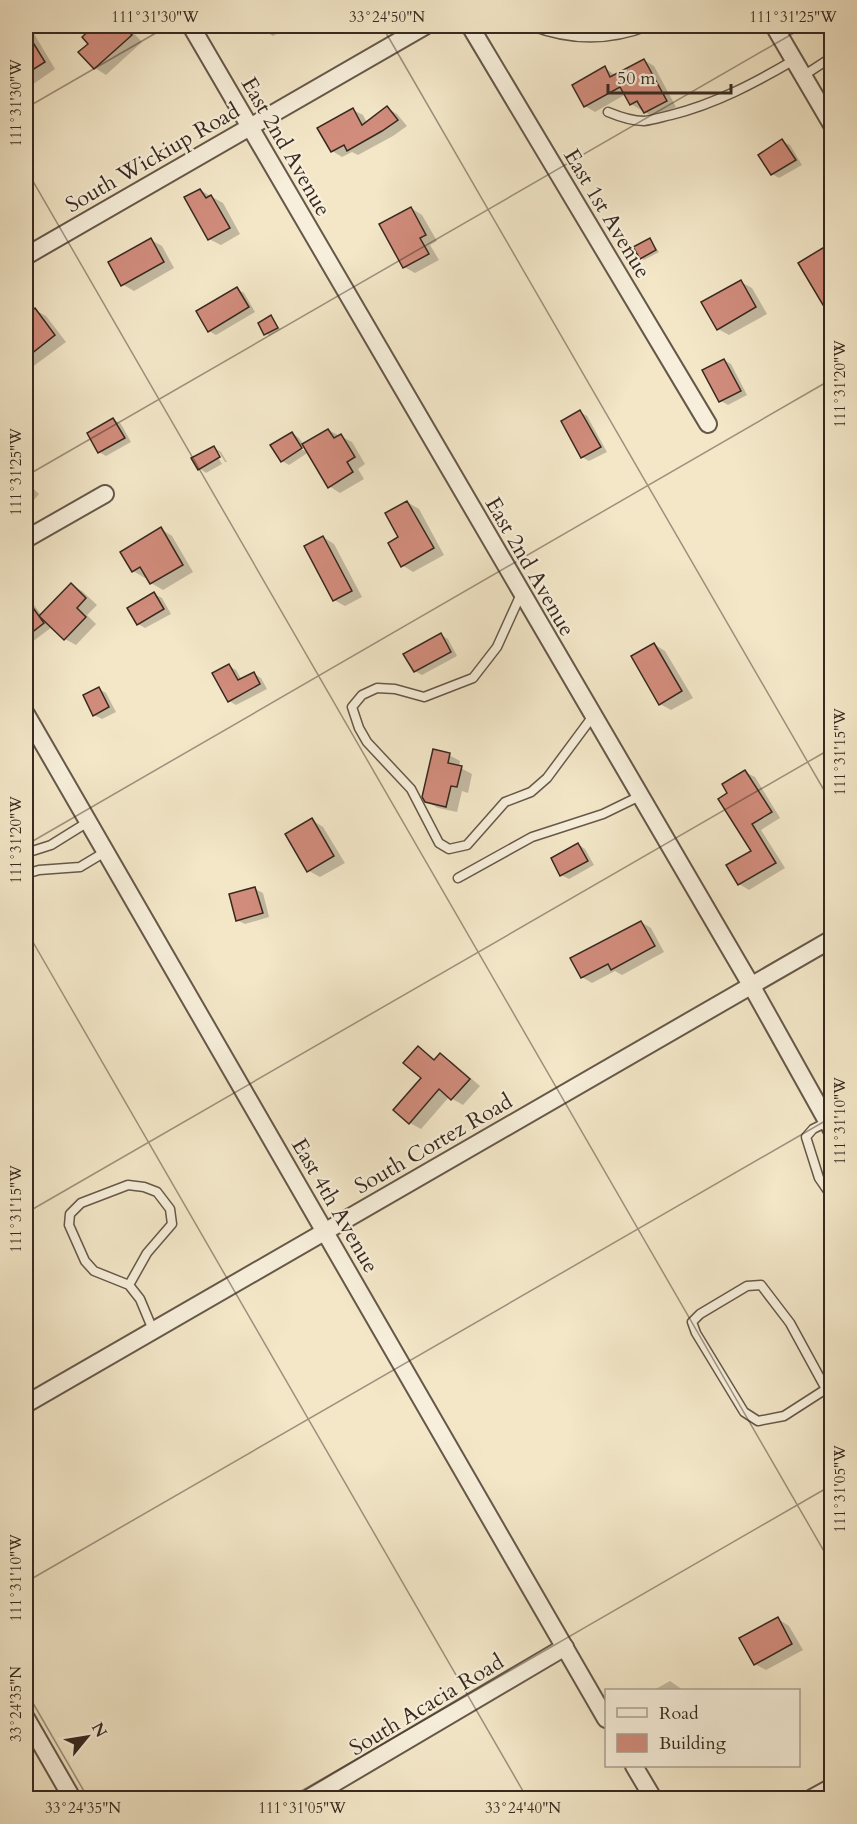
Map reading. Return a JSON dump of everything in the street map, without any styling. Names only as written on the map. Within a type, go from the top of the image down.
[{"type":"street","name":"East 2nd Avenue","points":[[191,26],[751,986],[829,1126]]},
{"type":"street","name":"South Wickiup Road","points":[[26,256],[425,26]]},
{"type":"street","name":"East 1st Avenue","points":[[470,26],[708,424]]},
{"type":"street","points":[[774,26],[831,125]]},
{"type":"street","points":[[26,539],[105,494]]},
{"type":"street","name":"East 4th Avenue","points":[[26,714],[605,1717]]},
{"type":"street","name":"South Cortez Road","points":[[26,1404],[831,939]]},
{"type":"street","name":"South Acacia Road","points":[[309,1798],[565,1647]]},
{"type":"street","points":[[26,1718],[72,1798]]},
{"type":"street","points":[[635,1767],[653,1798]]},
{"type":"street","points":[[812,1798],[831,1787]]},
{"type":"lane","points":[[532,26],[572,38],[604,38],[648,26]]},
{"type":"lane","points":[[803,76],[831,57]]},
{"type":"lane","points":[[608,112],[623,119],[645,121],[687,111],[761,80],[794,60]]},
{"type":"lane","points":[[522,594],[497,647],[472,678],[424,697],[395,689],[377,688],[362,695],[352,707],[359,728],[367,742],[411,789],[439,843],[449,849],[467,845],[505,802],[531,792],[547,778],[593,716]]},
{"type":"lane","points":[[458,878],[532,837],[603,814],[640,796]]},
{"type":"lane","points":[[26,853],[51,845],[88,822]]},
{"type":"lane","points":[[26,874],[39,870],[80,867],[105,852]]},
{"type":"lane","points":[[829,1126],[813,1129],[806,1137],[819,1178],[831,1197]]},
{"type":"lane","points":[[129,1285],[147,1253],[172,1224],[170,1209],[157,1192],[144,1187],[128,1185],[81,1203],[70,1214],[69,1225],[85,1261],[94,1271],[129,1285],[140,1299],[153,1330]]},
{"type":"lane","points":[[826,1389],[784,1416],[758,1421],[744,1412],[696,1333],[692,1322],[700,1314],[747,1286],[761,1286],[790,1323],[826,1389],[831,1399]]},
{"type":"building","points":[[94,26],[123,26],[132,35],[94,69],[78,52],[88,44],[82,37]]},
{"type":"building","points":[[26,31],[45,62],[26,74]]},
{"type":"building","points":[[644,59],[667,101],[644,113],[637,101],[630,105],[620,87],[584,107],[572,85],[605,66],[610,77]]},
{"type":"building","points":[[387,106],[398,120],[347,151],[344,145],[331,152],[317,128],[353,108],[362,125]]},
{"type":"building","points":[[782,139],[796,160],[771,175],[758,155]]},
{"type":"building","points":[[200,189],[206,198],[211,195],[230,228],[208,240],[184,197]]},
{"type":"building","points":[[411,207],[426,235],[420,238],[429,254],[403,268],[379,224]]},
{"type":"building","points":[[151,238],[164,262],[121,286],[108,262]]},
{"type":"building","points":[[650,238],[656,250],[640,259],[633,247]]},
{"type":"building","points":[[831,243],[831,299],[823,305],[798,263]]},
{"type":"building","points":[[741,280],[756,307],[717,330],[701,302]]},
{"type":"building","points":[[237,287],[249,307],[208,332],[196,311]]},
{"type":"building","points":[[35,308],[55,335],[26,358],[26,315]]},
{"type":"building","points":[[271,315],[278,328],[264,335],[258,323]]},
{"type":"building","points":[[724,359],[741,391],[719,402],[702,370]]},
{"type":"building","points":[[580,410],[601,447],[581,458],[561,421]]},
{"type":"building","points":[[113,418],[125,438],[98,453],[87,433]]},
{"type":"building","points":[[328,429],[334,438],[341,434],[355,457],[347,462],[353,472],[328,488],[302,444]]},
{"type":"building","points":[[292,432],[302,448],[281,462],[270,445]]},
{"type":"building","points":[[214,446],[220,457],[198,470],[191,458]]},
{"type":"building","points":[[407,501],[434,548],[401,567],[388,543],[398,537],[385,513]]},
{"type":"building","points":[[161,527],[183,565],[150,584],[140,567],[132,572],[120,552]]},
{"type":"building","points":[[323,536],[352,591],[333,601],[304,546]]},
{"type":"building","points":[[71,583],[86,598],[77,608],[86,617],[64,640],[39,616]]},
{"type":"building","points":[[154,592],[164,609],[137,625],[127,608]]},
{"type":"building","points":[[26,598],[44,623],[26,637]]},
{"type":"building","points":[[441,633],[451,652],[414,672],[403,654]]},
{"type":"building","points":[[654,643],[682,691],[659,705],[631,656]]},
{"type":"building","points":[[229,664],[238,680],[254,672],[260,684],[228,702],[212,673]]},
{"type":"building","points":[[99,687],[109,707],[93,716],[83,695]]},
{"type":"building","points":[[433,749],[450,753],[448,763],[462,766],[457,787],[451,786],[446,807],[425,802],[422,797]]},
{"type":"building","points":[[745,770],[772,812],[752,824],[776,863],[738,885],[726,865],[751,851],[718,799],[727,793],[722,784]]},
{"type":"building","points":[[312,818],[334,856],[307,872],[285,834]]},
{"type":"building","points":[[578,843],[588,861],[560,876],[551,858]]},
{"type":"building","points":[[255,887],[263,913],[236,921],[229,894]]},
{"type":"building","points":[[641,921],[655,946],[611,970],[608,964],[581,978],[570,958]]},
{"type":"building","points":[[418,1046],[434,1060],[440,1053],[470,1079],[451,1100],[439,1089],[409,1124],[393,1110],[421,1078],[403,1063]]},
{"type":"building","points":[[778,1617],[792,1644],[754,1665],[739,1638]]}]
